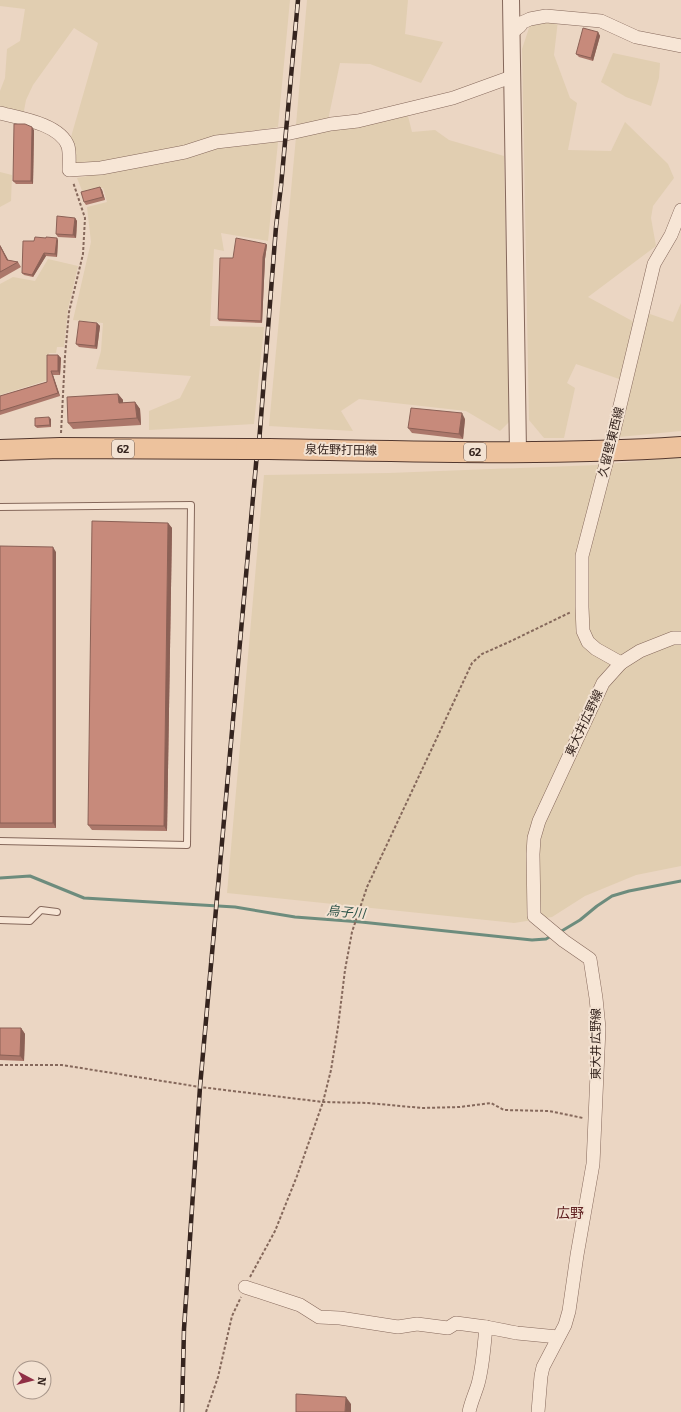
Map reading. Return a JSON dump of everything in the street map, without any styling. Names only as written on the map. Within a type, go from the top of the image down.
[{"type":"main road","name":"泉佐野打田線","points":[[0,450],[60,448],[518,452],[609,451],[681,447]]},
{"type":"street","points":[[511,0],[518,452]]},
{"type":"street","points":[[511,33],[520,26],[519,24],[530,19],[546,16],[601,21],[636,37],[681,46]]},
{"type":"street","points":[[0,113],[51,128],[61,136],[68,146],[70,170],[101,168],[185,152],[216,142],[286,134],[331,124],[358,121],[453,98],[511,77]]},
{"type":"street","name":"久留壁東西線","points":[[621,663],[596,650],[588,642],[583,631],[582,556],[654,264],[671,235],[681,210]]},
{"type":"street","name":"東大井広野線","points":[[538,1412],[541,1376],[558,1337],[565,1325],[569,1311],[593,1164],[599,1028],[590,959],[564,941],[534,916],[534,838],[539,821],[603,683],[621,663],[640,651],[673,638],[681,638]]},
{"type":"street","points":[[245,1287],[300,1305],[319,1317],[340,1318],[398,1327],[417,1324],[448,1328],[456,1323],[517,1333],[558,1337]]},
{"type":"street","points":[[469,1412],[471,1401],[478,1384],[484,1351],[486,1327]]},
{"type":"lane","points":[[0,507],[191,505],[187,845],[0,841]]},
{"type":"lane","points":[[0,920],[30,921],[41,910],[58,912]]},
{"type":"path","points":[[60,448],[69,312],[83,254],[85,218],[70,170]]},
{"type":"path","points":[[206,1412],[218,1377],[232,1316],[245,1287],[275,1231],[297,1176],[323,1102],[331,1070],[345,970],[352,932],[358,912],[367,888],[472,663],[482,654],[582,607]]},
{"type":"path","points":[[0,1066],[62,1065],[200,1087],[323,1102],[368,1103],[422,1108],[460,1107],[491,1103],[504,1110],[549,1111],[594,1120]]},
{"type":"shaded area","points":[[0,0],[290,0],[278,127],[212,137],[184,148],[73,168],[71,137],[98,43],[74,28],[33,85],[26,100],[23,116],[0,109],[0,91],[5,78],[7,49],[20,41],[25,9],[0,6]]},
{"type":"shaded area","points":[[307,0],[408,0],[405,34],[443,42],[421,83],[370,64],[340,63],[328,120],[296,125]]},
{"type":"shaded area","points":[[558,20],[554,55],[570,98],[577,103],[568,150],[611,151],[625,122],[668,164],[674,178],[653,206],[651,218],[656,246],[588,297],[636,323],[622,380],[576,364],[567,383],[575,388],[564,438],[544,438],[529,420],[522,49],[531,22]]},
{"type":"shaded area","points":[[613,53],[660,63],[659,78],[651,106],[626,97],[601,82]]},
{"type":"shaded area","points":[[408,116],[412,132],[435,130],[449,140],[504,156],[509,422],[500,431],[466,411],[359,399],[341,411],[353,431],[269,426],[296,137]]},
{"type":"shaded area","points":[[278,142],[268,241],[221,233],[224,251],[214,249],[210,326],[264,327],[254,424],[149,430],[149,411],[180,398],[191,376],[96,369],[101,351],[103,323],[73,320],[91,242],[87,207],[107,202],[103,188],[83,193],[77,178],[192,156],[217,147]]},
{"type":"shaded area","points":[[0,172],[12,175],[11,201],[0,207]]},
{"type":"shaded area","points":[[48,259],[78,266],[68,309],[64,347],[57,347],[56,353],[49,353],[48,380],[0,395],[0,284],[13,277],[35,281]]},
{"type":"shaded area","points":[[681,303],[681,431],[619,437],[647,313],[673,322]]},
{"type":"shaded area","points":[[681,457],[681,866],[636,875],[585,896],[552,917],[514,923],[227,893],[264,475],[389,473],[598,465]]},
{"type":"building","points":[[583,28],[598,32],[591,58],[576,54]]},
{"type":"building","points":[[14,124],[25,124],[32,127],[31,181],[13,181]]},
{"type":"building","points":[[100,187],[103,197],[84,202],[81,192]]},
{"type":"building","points":[[57,216],[75,218],[73,235],[56,234]]},
{"type":"building","points":[[35,237],[57,238],[55,254],[44,253],[32,275],[22,273],[23,241],[34,241]]},
{"type":"building","points":[[236,238],[266,244],[263,257],[261,321],[218,319],[220,258],[233,258]]},
{"type":"building","points":[[0,246],[7,260],[18,262],[0,272]]},
{"type":"building","points":[[79,321],[97,323],[95,346],[76,344]]},
{"type":"building","points":[[47,355],[58,355],[58,371],[51,371],[58,393],[0,411],[0,396],[47,382]]},
{"type":"building","points":[[118,394],[119,403],[135,402],[137,418],[68,423],[67,397]]},
{"type":"building","points":[[411,408],[462,413],[459,434],[408,428]]},
{"type":"building","points":[[49,417],[50,425],[35,426],[35,418]]},
{"type":"building","points":[[92,521],[168,523],[164,826],[88,825]]},
{"type":"building","points":[[0,546],[53,547],[53,823],[0,823]]},
{"type":"building","points":[[0,1028],[21,1028],[20,1056],[0,1055]]},
{"type":"building","points":[[296,1394],[346,1397],[345,1412],[296,1412]]},
{"type":"waterway","name":"烏子川","points":[[0,878],[30,876],[84,898],[235,907],[295,917],[361,922],[532,940],[546,939],[553,935]]},
{"type":"waterway","name":"烏子川","points":[[560,932],[580,920],[612,896],[629,891],[681,881]]},
{"type":"railway","points":[[182,1412],[184,1329],[200,1087],[259,443],[276,227],[298,0]]},
{"type":"district","name":"広野","points":[[570,1213]]}]
